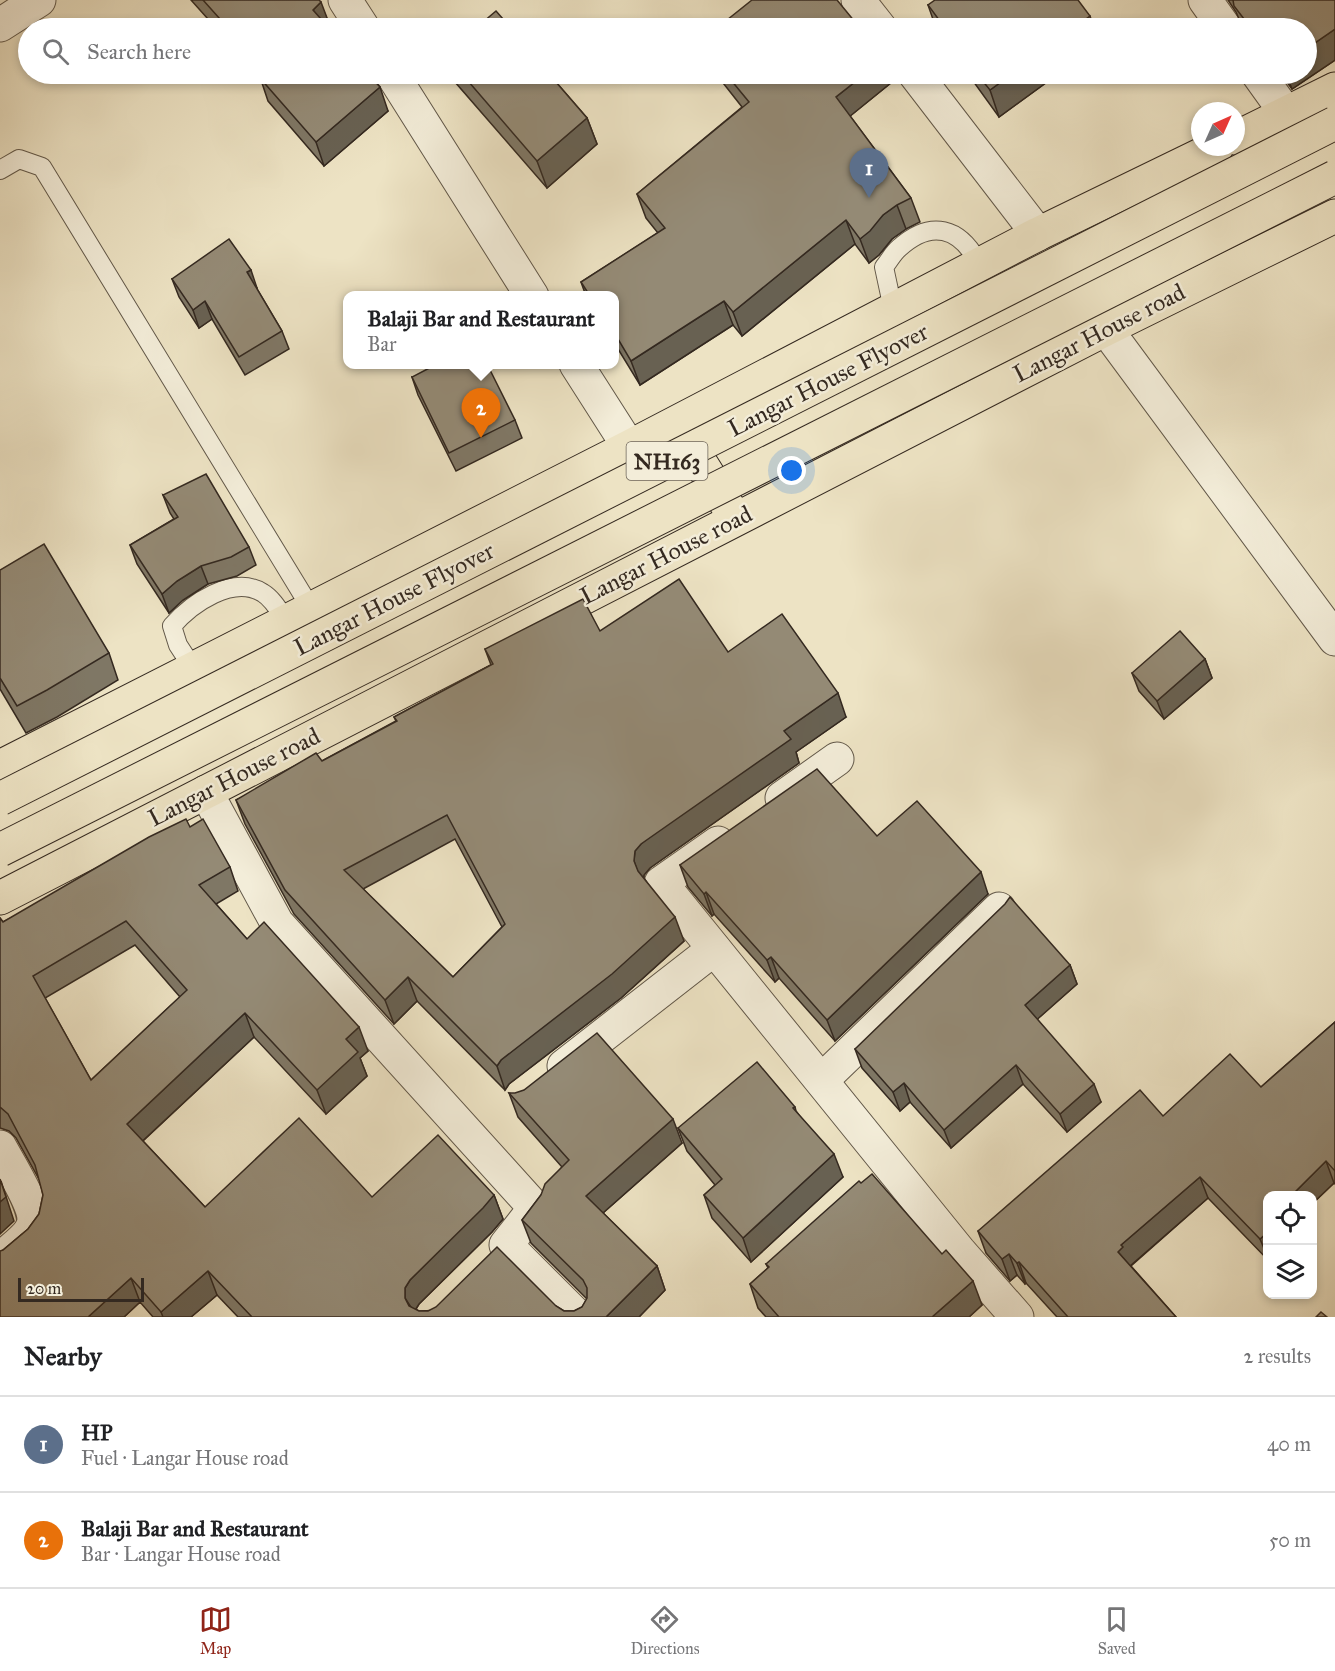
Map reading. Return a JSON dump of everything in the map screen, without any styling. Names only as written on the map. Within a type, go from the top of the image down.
[{"type":"main road","points":[[1245,134],[1334,92]]},
{"type":"main road","name":"Langar House Flyover","points":[[0,799],[1335,123]]},
{"type":"main road","points":[[0,767],[676,423],[979,264],[1198,156]]},
{"type":"main road","name":"Langar House Flyover","points":[[0,850],[1335,177]]},
{"type":"main road","name":"Langar House road","points":[[0,898],[1106,329],[1335,216]]},
{"type":"main road","points":[[676,423],[736,519]]},
{"type":"street","points":[[0,25],[39,0]]},
{"type":"street","points":[[345,0],[357,18]]},
{"type":"street","points":[[858,0],[872,18]]},
{"type":"street","points":[[398,84],[529,291]]},
{"type":"street","points":[[923,84],[1038,234]]},
{"type":"street","points":[[1265,84],[1286,113]]},
{"type":"street","points":[[1106,329],[1335,639]]},
{"type":"street","points":[[579,369],[629,447]]},
{"type":"street","points":[[837,759],[661,883],[888,1161],[968,1244],[1017,1317]]},
{"type":"street","points":[[206,792],[277,923],[535,1208],[506,1245],[481,1269]]},
{"type":"street","points":[[822,1080],[999,909]]},
{"type":"street","points":[[539,1085],[714,949]]},
{"type":"street","points":[[0,1147],[29,1202],[33,1218],[33,1225],[27,1234],[0,1259]]},
{"type":"street","points":[[862,1185],[888,1161]]},
{"type":"street","points":[[506,1245],[578,1317]]},
{"type":"lane","points":[[0,170],[19,159],[42,167],[299,616]]},
{"type":"lane","points":[[894,309],[884,267],[898,248],[924,232],[945,231],[961,238],[972,250],[979,264]]},
{"type":"lane","points":[[194,668],[178,645],[172,626],[183,613],[226,589],[246,586],[261,592],[299,616]]},
{"type":"building","points":[[203,0],[319,0],[321,2],[313,10],[320,18],[219,18]]},
{"type":"building","points":[[752,0],[837,0],[852,18],[730,18]]},
{"type":"building","points":[[935,0],[1078,0],[1090,16],[1087,18],[938,18],[928,5]]},
{"type":"building","points":[[1233,0],[1335,0],[1335,29],[1317,41],[1317,18],[1243,18],[1234,6]]},
{"type":"building","points":[[496,11],[502,18],[488,18]]},
{"type":"building","points":[[265,84],[377,84],[380,87],[316,142]]},
{"type":"building","points":[[471,84],[558,84],[587,118],[537,161]]},
{"type":"building","points":[[734,84],[852,84],[836,97],[911,198],[883,215],[860,239],[846,220],[733,312],[724,301],[631,361],[619,341],[619,291],[587,291],[581,282],[665,228],[637,194],[749,102]]},
{"type":"building","points":[[985,84],[998,84],[990,90]]},
{"type":"building","points":[[229,239],[251,270],[247,272],[282,331],[239,357],[205,301],[193,310],[172,279]]},
{"type":"building","points":[[427,369],[490,369],[515,420],[449,453],[412,377]]},
{"type":"building","points":[[206,474],[249,547],[231,557],[201,566],[177,581],[162,594],[130,545],[178,517],[163,495]]},
{"type":"building","points":[[44,544],[109,653],[17,706],[0,678],[0,570]]},
{"type":"building","points":[[679,579],[728,652],[782,614],[838,693],[784,731],[791,739],[641,844],[635,851],[634,861],[638,871],[675,917],[612,974],[501,1060],[497,1066],[408,977],[385,1000],[285,890],[236,800],[316,753],[322,761],[397,721],[394,717],[493,664],[485,649],[583,599],[600,631]],"holes":[[[447,815],[505,924],[453,977],[344,870]]]},
{"type":"building","points":[[1180,631],[1205,659],[1157,701],[1132,673]]},
{"type":"building","points":[[817,769],[877,836],[917,801],[981,872],[827,1020],[771,957],[767,960],[706,892],[704,894],[680,865]]},
{"type":"building","points":[[186,819],[190,827],[203,819],[230,867],[199,885],[247,939],[264,922],[359,1027],[346,1039],[358,1052],[317,1090],[245,1013],[127,1124],[205,1207],[299,1118],[372,1197],[438,1135],[494,1195],[410,1280],[405,1288],[405,1298],[409,1306],[419,1311],[428,1311],[436,1307],[497,1247],[556,1306],[564,1311],[574,1311],[582,1307],[587,1298],[587,1288],[583,1280],[522,1220],[541,1195],[545,1184],[569,1160],[509,1093],[524,1090],[597,1033],[673,1119],[586,1196],[657,1266],[606,1317],[252,1317],[208,1271],[161,1312],[131,1278],[88,1317],[0,1317],[0,1251],[28,1229],[39,1214],[43,1195],[35,1165],[8,1114],[0,1107],[0,918],[3,922],[149,837]],"holes":[[[126,921],[187,990],[91,1080],[33,976]]]},
{"type":"building","points":[[1010,897],[1070,965],[1025,1005],[1094,1084],[1060,1114],[1016,1065],[944,1130],[904,1083],[893,1092],[855,1049]]},
{"type":"building","points":[[1335,1022],[1335,1171],[1326,1161],[1296,1191],[1263,1191],[1263,1236],[1260,1239],[1200,1177],[1121,1245],[1123,1247],[1118,1252],[1176,1317],[1068,1317],[1019,1262],[1017,1263],[1009,1254],[1002,1259],[978,1231],[1140,1090],[1163,1116],[1230,1054],[1261,1087]]},
{"type":"building","points":[[757,1062],[795,1107],[793,1108],[834,1154],[743,1238],[704,1195],[722,1179],[678,1128]]},
{"type":"building","points":[[872,1174],[942,1254],[946,1250],[973,1281],[932,1317],[779,1317],[750,1284],[769,1267],[766,1264],[859,1181],[861,1183]]},
{"type":"building","points":[[0,1179],[6,1197],[0,1202]]},
{"type":"building","points":[[1321,1312],[1327,1317],[1316,1317]]},
{"type":"place","name":"HP","points":[[869,198]]},
{"type":"place","name":"Balaji Bar and Restaurant","points":[[481,438]]}]
